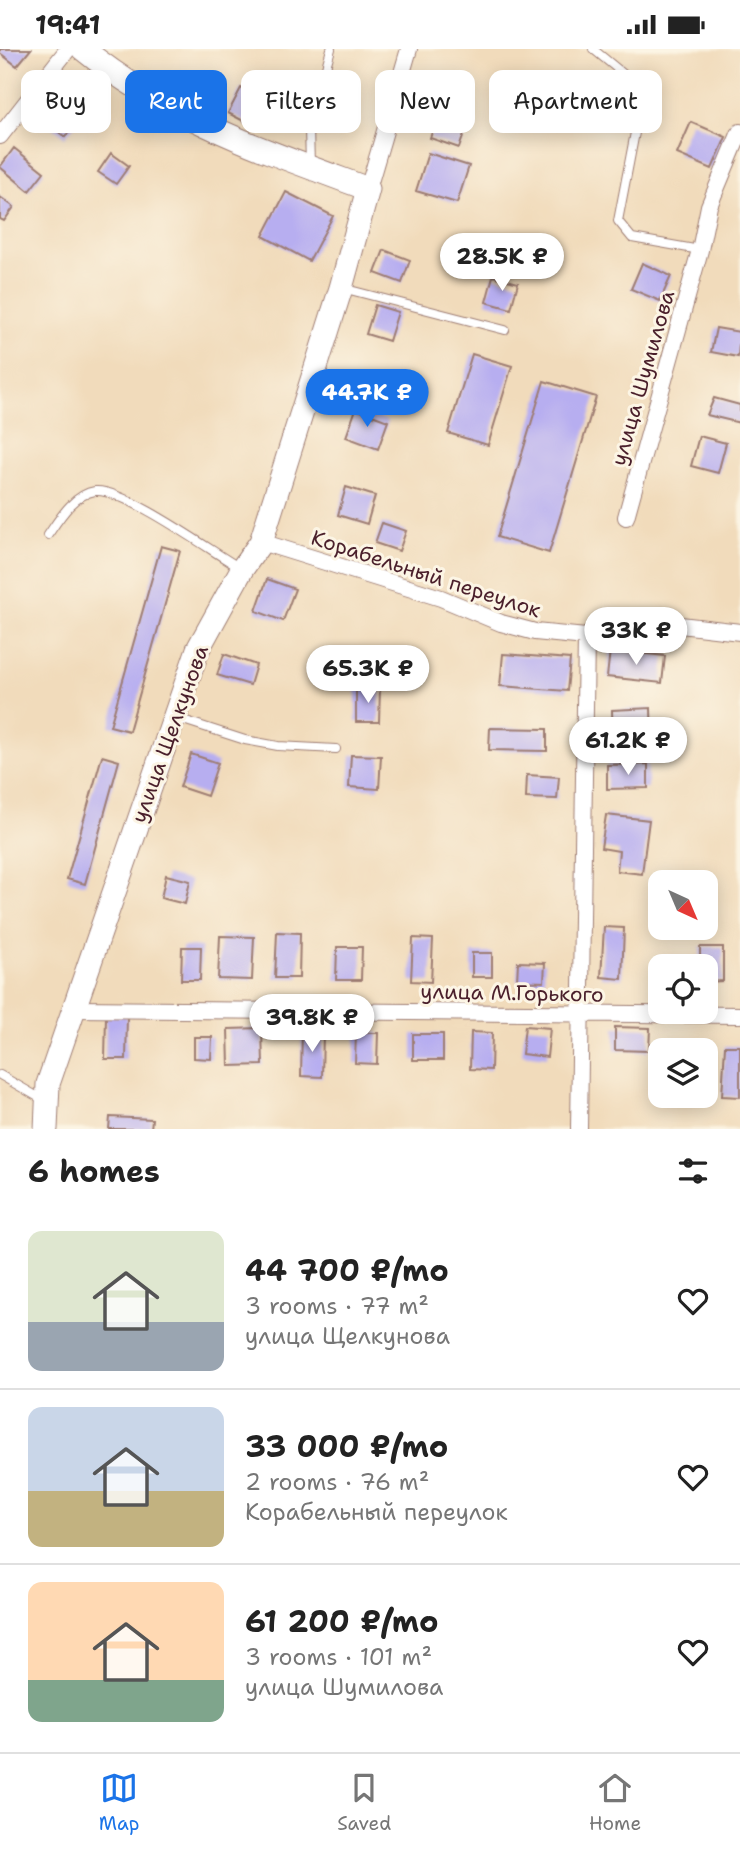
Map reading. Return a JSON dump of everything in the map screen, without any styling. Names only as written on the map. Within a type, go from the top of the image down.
[{"type":"main road","points":[[83,49],[110,71],[221,134],[368,189]]},
{"type":"main road","name":"улица Щелкунова","points":[[46,1129],[48,1084],[198,649],[242,569],[261,542],[341,288],[368,189]]},
{"type":"street","points":[[0,136],[68,49]]},
{"type":"street","points":[[368,189],[408,49]]},
{"type":"street","name":"улица Шумилова","points":[[626,517],[700,250],[709,206],[740,132]]},
{"type":"street","name":"Корабельный переулок","points":[[261,542],[441,599],[500,623],[534,632],[586,637]]},
{"type":"street","points":[[579,1129],[586,637],[612,617],[740,632]]},
{"type":"street","name":"улица М.Горького","points":[[74,1009],[740,1015]]},
{"type":"lane","points":[[310,167],[309,128],[331,49]]},
{"type":"lane","points":[[593,49],[637,85],[642,96],[618,221],[632,238],[700,250]]},
{"type":"lane","points":[[341,288],[505,330]]},
{"type":"lane","points":[[48,535],[68,506],[95,491],[123,496],[242,569]]},
{"type":"lane","points":[[174,717],[245,740],[278,746],[336,749]]},
{"type":"lane","points":[[0,1075],[47,1102]]},
{"type":"building","points":[[0,49],[31,49],[17,66],[0,53]]},
{"type":"building","points":[[241,88],[241,120],[228,113]]},
{"type":"building","points":[[691,122],[726,137],[712,169],[677,154]]},
{"type":"building","points":[[432,133],[464,133],[459,148],[430,138]]},
{"type":"building","points":[[14,148],[44,172],[29,191],[0,167]]},
{"type":"building","points":[[111,153],[129,166],[116,184],[98,172]]},
{"type":"building","points":[[428,153],[469,166],[457,203],[416,191]]},
{"type":"building","points":[[286,192],[333,216],[309,261],[263,236]]},
{"type":"building","points":[[0,197],[14,207],[4,221],[0,219]]},
{"type":"building","points":[[384,250],[410,260],[402,283],[375,273]]},
{"type":"building","points":[[642,263],[671,276],[660,301],[631,289]]},
{"type":"building","points":[[493,276],[518,283],[511,309],[486,302]]},
{"type":"building","points":[[375,305],[398,312],[389,341],[366,334]]},
{"type":"building","points":[[716,328],[740,332],[738,357],[711,352]]},
{"type":"building","points":[[472,354],[512,366],[488,445],[448,433]]},
{"type":"building","points":[[544,381],[596,397],[549,553],[497,537]]},
{"type":"building","points":[[714,398],[740,405],[740,423],[707,415]]},
{"type":"building","points":[[356,409],[388,421],[378,449],[346,437]]},
{"type":"building","points":[[699,436],[726,443],[718,473],[691,466]]},
{"type":"building","points":[[346,487],[375,496],[367,524],[338,515]]},
{"type":"building","points":[[382,523],[406,531],[399,551],[375,543]]},
{"type":"building","points":[[161,546],[180,551],[129,731],[110,726]]},
{"type":"building","points":[[267,579],[295,589],[283,621],[256,611]]},
{"type":"building","points":[[610,650],[665,656],[662,683],[607,677]]},
{"type":"building","points":[[224,654],[256,665],[250,685],[217,675]]},
{"type":"building","points":[[503,654],[570,659],[567,691],[500,686]]},
{"type":"building","points":[[356,689],[380,689],[379,722],[356,722]]},
{"type":"building","points":[[651,708],[652,742],[613,743],[612,710]]},
{"type":"building","points":[[490,728],[547,729],[547,751],[489,750]]},
{"type":"building","points":[[191,754],[218,763],[207,796],[180,787]]},
{"type":"building","points":[[351,755],[381,756],[379,789],[349,787]]},
{"type":"building","points":[[102,756],[119,761],[85,884],[67,879]]},
{"type":"building","points":[[648,764],[648,788],[607,789],[607,765]]},
{"type":"building","points":[[527,775],[559,777],[557,799],[526,798]]},
{"type":"building","points":[[606,815],[649,820],[642,874],[617,871],[619,851],[601,848]]},
{"type":"building","points":[[166,875],[190,881],[185,904],[161,898]]},
{"type":"building","points":[[604,927],[624,928],[622,979],[601,977]]},
{"type":"building","points":[[277,932],[300,933],[299,978],[275,978]]},
{"type":"building","points":[[220,936],[254,937],[252,980],[218,979]]},
{"type":"building","points":[[413,938],[433,939],[431,982],[411,981]]},
{"type":"building","points":[[182,947],[201,947],[200,980],[181,980]]},
{"type":"building","points":[[337,947],[362,947],[361,980],[336,980]]},
{"type":"building","points":[[700,947],[723,947],[723,981],[718,981],[718,954],[700,954]]},
{"type":"building","points":[[472,953],[492,953],[492,977],[472,977]]},
{"type":"building","points":[[518,962],[545,963],[544,982],[517,981]]},
{"type":"building","points":[[106,1016],[127,1016],[126,1059],[105,1059]]},
{"type":"building","points":[[525,1026],[550,1028],[547,1057],[522,1054]]},
{"type":"building","points":[[615,1027],[650,1028],[648,1051],[615,1050]]},
{"type":"building","points":[[262,1028],[263,1065],[229,1066],[228,1029]]},
{"type":"building","points":[[302,1031],[323,1032],[322,1077],[301,1076]]},
{"type":"building","points":[[471,1032],[492,1033],[491,1070],[470,1069]]},
{"type":"building","points":[[356,1033],[378,1033],[377,1064],[355,1063]]},
{"type":"building","points":[[413,1034],[443,1034],[443,1060],[413,1060]]},
{"type":"building","points":[[194,1037],[212,1037],[211,1059],[194,1058]]},
{"type":"building","points":[[725,1046],[740,1046],[740,1097],[722,1096]]},
{"type":"building","points":[[110,1117],[152,1119],[151,1129],[109,1129]]}]
